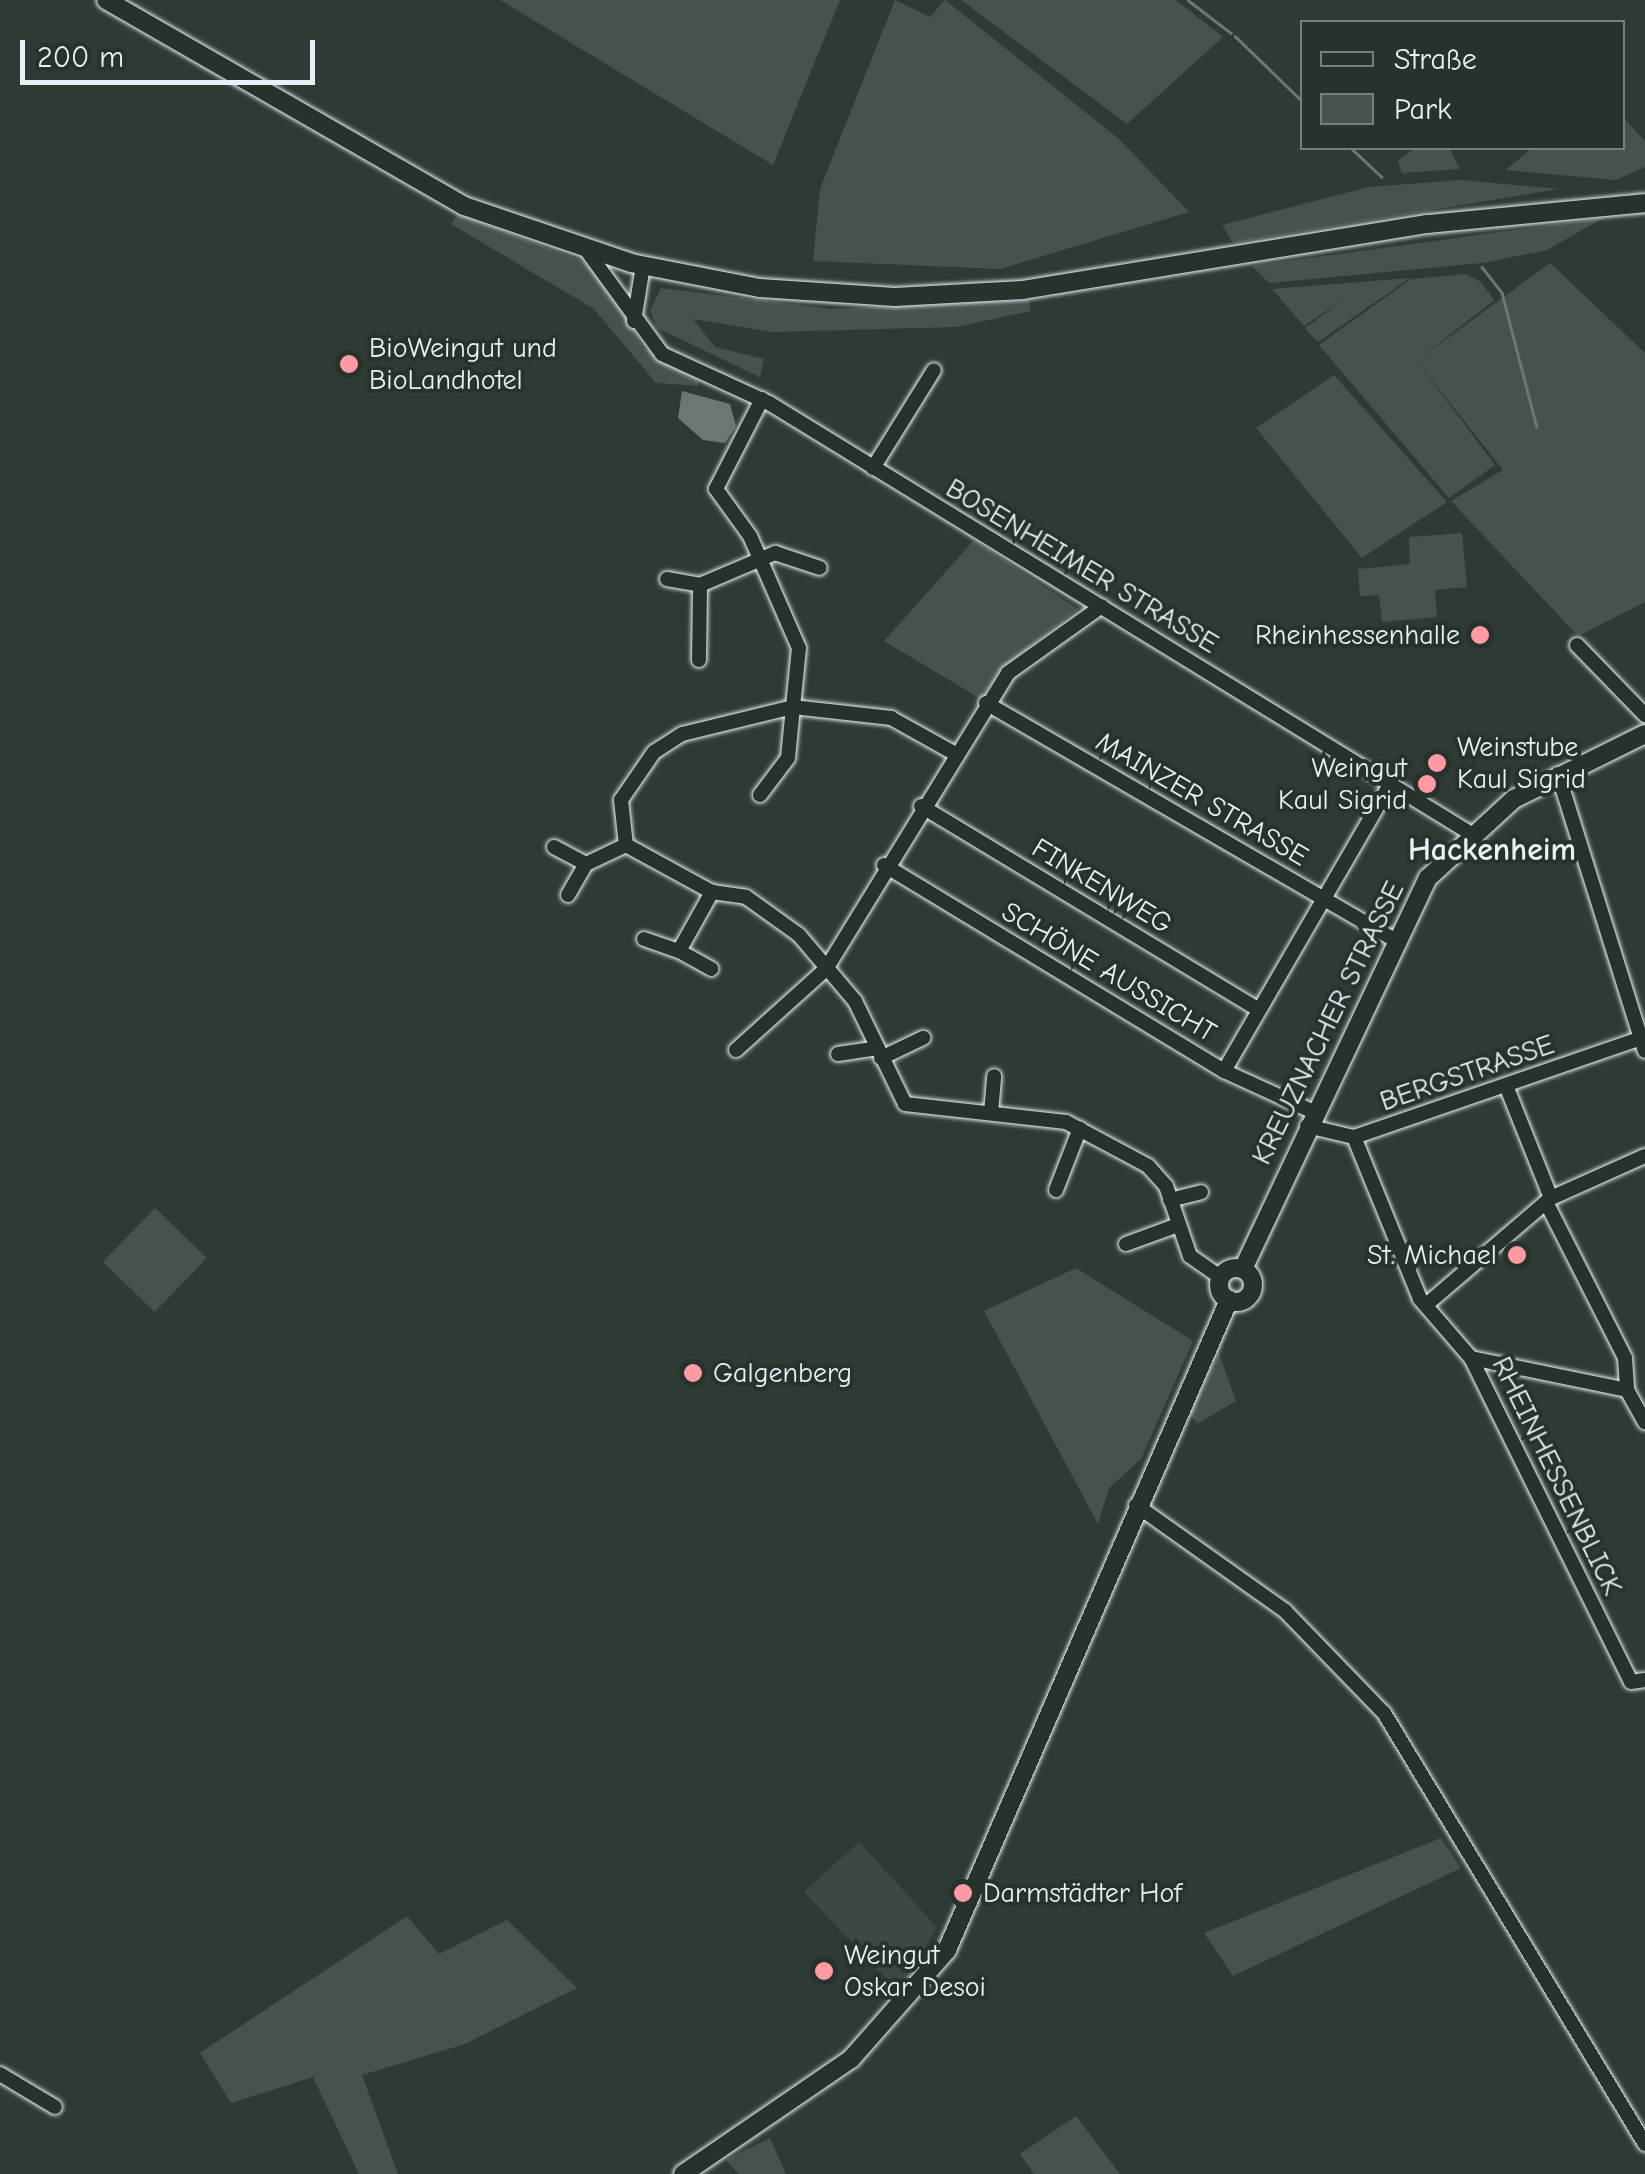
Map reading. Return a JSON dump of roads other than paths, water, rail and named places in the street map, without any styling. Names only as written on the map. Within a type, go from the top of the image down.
[{"type":"main road","points":[[106,0],[406,179],[587,251],[637,265],[760,288],[895,297],[1023,290],[1514,212],[1645,203]]},
{"type":"main road","name":"KREUZNACHER STRASSE","points":[[1230,1300],[1252,1290],[1243,1269],[1392,938],[1470,833],[1558,774],[1645,734]]},
{"type":"main road","points":[[684,2174],[851,2059],[938,1964],[980,1886],[1136,1505],[1230,1300],[1220,1278],[1243,1269]]},
{"type":"street","points":[[587,251],[624,297],[635,326]]},
{"type":"street","points":[[624,297],[637,265]]},
{"type":"street","points":[[635,326],[637,265]]},
{"type":"street","name":"BOSENHEIMER STRASSE","points":[[635,326],[662,354],[728,381],[762,400],[1470,833]]},
{"type":"street","points":[[873,468],[934,370]]},
{"type":"street","points":[[760,795],[788,758],[799,648],[764,563],[716,489],[762,400]]},
{"type":"street","points":[[667,579],[700,585],[796,554],[820,568]]},
{"type":"street","points":[[698,660],[700,585]]},
{"type":"street","points":[[736,1050],[826,969],[952,752],[1008,673],[1102,606]]},
{"type":"street","points":[[1577,644],[1645,715]]},
{"type":"street","name":"MAINZER STRASSE","points":[[986,703],[1392,938]]},
{"type":"street","points":[[626,844],[620,800],[654,752],[682,734],[793,707],[891,718],[952,752]]},
{"type":"street","points":[[1558,774],[1643,1044]]},
{"type":"street","points":[[1224,1071],[1390,783]]},
{"type":"street","name":"FINKENWEG","points":[[920,806],[1257,1010]]},
{"type":"street","points":[[568,895],[586,864],[626,844]]},
{"type":"street","points":[[626,844],[712,892],[746,897],[799,935],[856,1001],[905,1104],[1080,1128],[1148,1166],[1170,1200],[1190,1256],[1220,1278]]},
{"type":"street","points":[[554,847],[586,864]]},
{"type":"street","name":"SCHÖNE AUSSICHT","points":[[884,865],[1224,1071],[1311,1119]]},
{"type":"street","points":[[679,952],[712,892]]},
{"type":"street","points":[[644,939],[711,969]]},
{"type":"street","points":[[838,1054],[879,1053],[922,1038]]},
{"type":"street","name":"BERGSTRASSE","points":[[1311,1119],[1354,1137],[1643,1044]]},
{"type":"street","points":[[991,1113],[994,1076]]},
{"type":"street","points":[[1507,1088],[1548,1200],[1625,1358],[1627,1390],[1645,1422]]},
{"type":"street","points":[[1056,1190],[1080,1128]]},
{"type":"street","name":"RHEINHESSENBLICK","points":[[1354,1137],[1426,1305],[1471,1358],[1638,1681]]},
{"type":"street","points":[[1426,1305],[1548,1200],[1645,1156]]},
{"type":"street","points":[[1170,1200],[1201,1192]]},
{"type":"street","points":[[1126,1244],[1178,1225]]},
{"type":"street","points":[[1471,1358],[1627,1390]]},
{"type":"street","points":[[1136,1505],[1285,1611],[1384,1713],[1645,2144]]},
{"type":"street","points":[[0,2074],[55,2107]]},
{"type":"waterway","points":[[1188,0],[1231,33]]},
{"type":"waterway","points":[[1235,36],[1300,99]]},
{"type":"waterway","points":[[1353,150],[1382,177]]},
{"type":"waterway","points":[[1482,267],[1502,293],[1537,427]]},
{"type":"place","name":"BioWeingut und BioLandhotel","points":[[349,364]]},
{"type":"place","name":"Rheinhessenhalle","points":[[1480,635]]},
{"type":"place","name":"Weinstube Kaul Sigrid","points":[[1437,763]]},
{"type":"place","name":"Weingut Kaul Sigrid","points":[[1427,784]]},
{"type":"place","name":"St. Michael","points":[[1517,1255]]},
{"type":"place","name":"Galgenberg","points":[[693,1373]]},
{"type":"place","name":"Darmstädter Hof","points":[[963,1893]]},
{"type":"place","name":"Weingut Oskar Desoi","points":[[824,1971]]},
{"type":"district","name":"Hackenheim","points":[[1492,850]]}]
